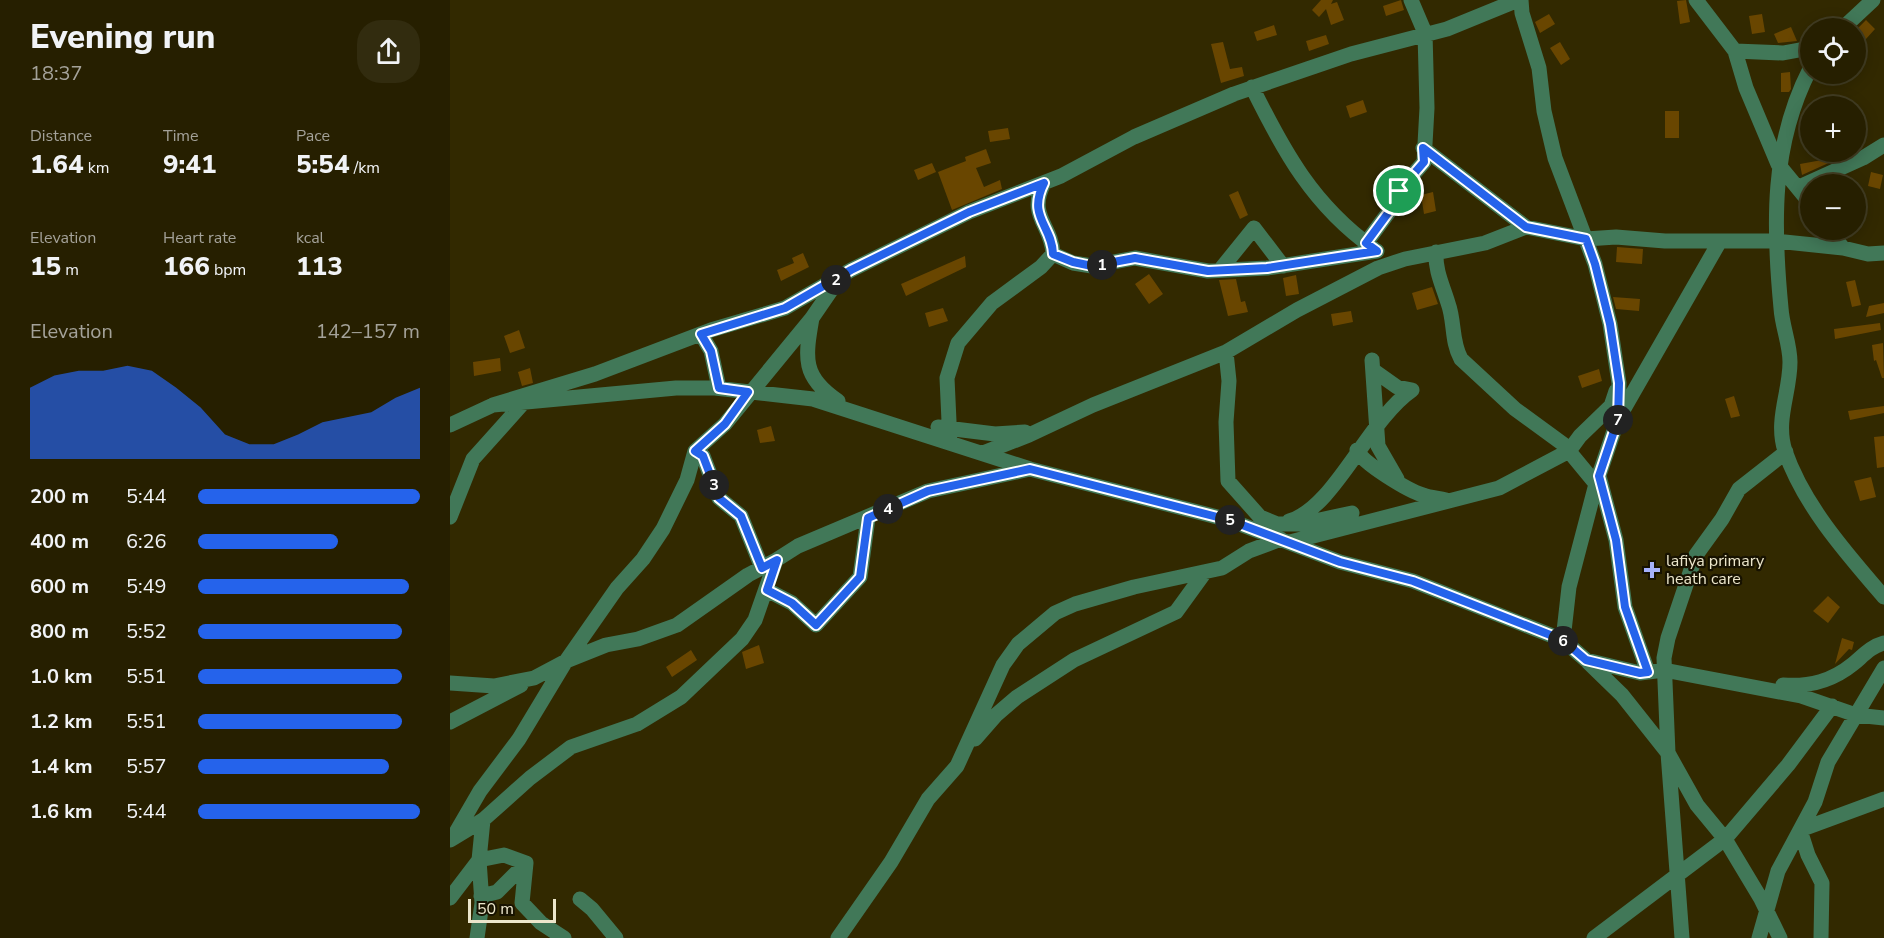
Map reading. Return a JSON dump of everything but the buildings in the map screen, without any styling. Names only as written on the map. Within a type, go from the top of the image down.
[{"type":"street","points":[[1372,247],[1399,191],[1424,162],[1427,108],[1425,33],[1411,0]]},
{"type":"street","points":[[455,418],[595,374],[701,334],[785,308],[969,212],[1044,183],[1134,137],[1252,87],[1425,33],[1447,29],[1519,0],[1539,68],[1544,111],[1555,158],[1595,264],[1610,324],[1619,383],[1618,419]]},
{"type":"street","points":[[1696,0],[1735,51],[1746,88],[1778,164],[1799,187],[1863,159],[1884,145]]},
{"type":"street","points":[[1855,18],[1874,0]]},
{"type":"street","points":[[1735,51],[1784,52],[1800,50]]},
{"type":"street","points":[[1803,84],[1793,108],[1778,164],[1776,242],[1781,313],[1790,359],[1781,415],[1786,452],[1798,482],[1828,528],[1884,597]]},
{"type":"street","points":[[1252,87],[1298,172],[1335,218],[1372,247],[1405,260]]},
{"type":"street","points":[[1423,148],[1526,227],[1586,239],[1616,237],[1665,241],[1776,242],[1843,248],[1868,254],[1884,253]]},
{"type":"street","points":[[949,435],[947,378],[958,343],[992,303],[1041,267],[1053,254],[1053,245],[1038,212],[1038,196],[1044,183]]},
{"type":"street","points":[[983,453],[1093,405],[1226,352],[1378,268],[1436,252],[1485,243],[1526,227]]},
{"type":"street","points":[[1220,270],[1254,228],[1283,266]]},
{"type":"street","points":[[1837,240],[1843,248]]},
{"type":"street","points":[[1563,640],[1569,587],[1597,480],[1618,419],[1720,241]]},
{"type":"street","points":[[1053,254],[1092,266],[1135,258],[1172,263],[1196,270],[1220,270],[1283,266],[1372,247]]},
{"type":"street","points":[[1436,252],[1435,264],[1448,303],[1455,348],[1461,359],[1515,409],[1546,429],[1597,480],[1616,540],[1625,607],[1648,672]]},
{"type":"street","points":[[454,828],[519,739],[566,661],[617,588],[643,559],[663,529],[687,480],[695,451],[725,424],[748,392],[812,318],[838,279]]},
{"type":"street","points":[[812,318],[808,360],[812,377],[817,386],[849,409]]},
{"type":"street","points":[[701,334],[711,351],[719,388]]},
{"type":"street","points":[[1226,352],[1229,381],[1226,422],[1228,480],[1260,517],[1283,535],[1450,501],[1498,488],[1569,451],[1580,436],[1611,406],[1619,383]]},
{"type":"street","points":[[1283,535],[1294,520],[1319,502],[1357,450],[1377,424],[1396,401],[1412,390],[1397,387],[1373,365],[1377,424],[1378,446],[1397,480]]},
{"type":"street","points":[[494,405],[676,388],[719,388],[813,399],[899,424],[949,435],[1021,433],[1045,427]]},
{"type":"street","points":[[450,517],[473,459],[524,402]]},
{"type":"street","points":[[949,435],[983,453],[1030,469],[1283,535],[1340,562],[1413,581],[1563,640],[1622,694],[1668,753],[1697,805],[1725,839],[1780,938]]},
{"type":"street","points":[[1357,450],[1375,469],[1421,495],[1450,501]]},
{"type":"street","points":[[695,451],[703,456],[719,498],[741,516],[762,568]]},
{"type":"street","points":[[1682,938],[1664,670],[1668,638],[1696,555],[1722,519],[1739,489],[1786,452]]},
{"type":"street","points":[[450,722],[566,661],[606,645],[638,639],[677,625],[747,575],[829,531],[868,518],[928,491],[1030,469]]},
{"type":"street","points":[[838,938],[891,862],[928,799],[957,766],[1010,654],[1055,613],[1075,604],[1134,587],[1222,568],[1249,551],[1311,522],[1352,513]]},
{"type":"street","points":[[767,590],[792,603],[816,625],[860,577],[868,518]]},
{"type":"street","points":[[454,828],[483,820],[530,778],[571,747],[636,724],[681,697],[742,639],[755,620],[777,560]]},
{"type":"street","points":[[967,748],[996,715],[1017,697],[1074,660],[1176,612],[1205,573]]},
{"type":"street","points":[[1735,684],[1803,686],[1815,684],[1837,676],[1866,650],[1884,643]]},
{"type":"street","points":[[1586,660],[1640,673],[1664,670],[1801,696],[1856,714],[1884,718]]},
{"type":"street","points":[[1759,938],[1778,871],[1815,802],[1828,762],[1884,668]]},
{"type":"street","points":[[450,683],[494,686],[534,678]]},
{"type":"street","points":[[1594,938],[1725,839],[1788,765],[1832,706]]},
{"type":"street","points":[[1800,830],[1884,799]]},
{"type":"street","points":[[477,938],[481,896],[479,860],[483,820]]},
{"type":"street","points":[[1800,830],[1808,855],[1822,884],[1821,938]]},
{"type":"street","points":[[450,898],[479,860],[504,855],[526,863]]},
{"type":"street","points":[[481,896],[498,892],[526,863]]},
{"type":"street","points":[[526,863],[522,903],[541,923],[564,938]]},
{"type":"street","points":[[580,899],[592,909],[616,938]]},
{"type":"place","name":"lafiya primary heath care","points":[[1652,570]]},
{"type":"route","points":[[1423,148],[1526,227],[1586,239],[1595,264],[1610,324],[1619,383],[1618,419],[1599,476],[1616,540],[1625,607],[1648,672],[1640,673],[1586,660],[1563,640],[1413,581],[1340,562],[1229,520],[1030,469],[928,491],[868,518],[862,548],[860,577],[816,625],[792,603],[767,590],[777,560],[762,568],[741,516],[733,507],[719,498],[703,456],[695,451],[725,424],[748,392],[719,388],[711,351],[701,334],[785,308],[834,282],[851,270],[969,212],[1044,183],[1038,196],[1038,212],[1053,245],[1053,254],[1092,266],[1135,258],[1208,271],[1267,268],[1377,251],[1366,243],[1394,205],[1399,191],[1424,162],[1423,148]]}]
